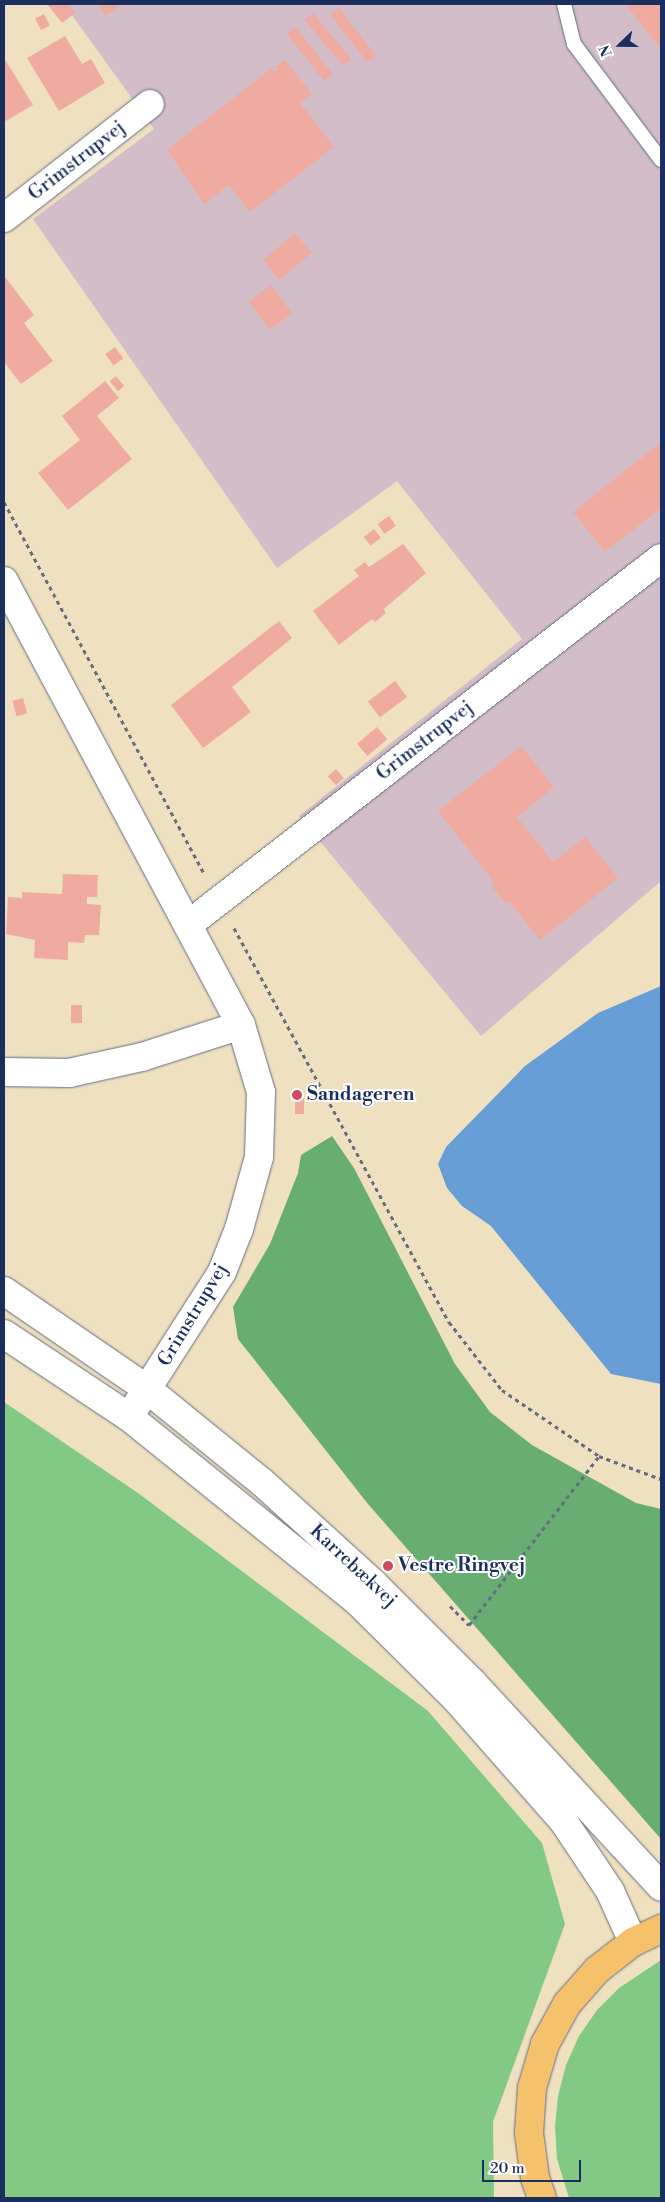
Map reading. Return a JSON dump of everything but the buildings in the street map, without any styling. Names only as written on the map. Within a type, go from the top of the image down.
[{"type":"main road","points":[[542,2198],[535,2178],[529,2133],[532,2088],[546,2044],[567,2004],[597,1970],[633,1942],[661,1929]]},
{"type":"street","name":"Grimstrupvej","points":[[4,218],[150,104]]},
{"type":"street","name":"Grimstrupvej","points":[[190,924],[661,558]]},
{"type":"street","name":"Grimstrupvej","points":[[4,581],[190,924],[241,1025],[261,1092],[259,1157],[239,1229],[222,1272],[129,1417]]},
{"type":"street","points":[[4,1072],[68,1073],[142,1057],[241,1025]]},
{"type":"street","name":"Karrebækvej","points":[[4,1291],[147,1389],[263,1483],[373,1583],[473,1683],[661,1887]]},
{"type":"street","name":"Karrebækvej","points":[[4,1334],[129,1417],[358,1602],[457,1700],[564,1822],[610,1891],[633,1942]]},
{"type":"lane","points":[[564,4],[574,44],[661,160]]},
{"type":"path","points":[[4,502],[449,1322],[502,1390],[599,1456],[661,1479]]},
{"type":"path","points":[[450,1606],[469,1625],[599,1456]]},
{"type":"shaded area","points":[[64,4],[661,4],[661,881],[481,1036],[299,816],[522,639],[397,481],[277,568],[33,219],[154,129]]},
{"type":"green space","points":[[332,1136],[354,1168],[455,1364],[490,1412],[532,1445],[636,1503],[661,1509],[661,1839],[368,1504],[238,1339],[233,1307],[270,1244],[298,1173],[301,1155]]},
{"type":"green space","points":[[4,1402],[138,1493],[428,1711],[542,1843],[565,1924],[493,2122],[494,2198],[4,2198]]},
{"type":"green space","points":[[661,1960],[661,2198],[569,2198],[557,2159],[555,2127],[558,2096],[566,2065],[579,2036],[597,2010],[619,1988]]},
{"type":"water","points":[[661,986],[661,1384],[611,1374],[491,1226],[462,1206],[447,1188],[438,1164],[446,1147],[525,1066],[598,1013]]},
{"type":"place","name":"Sandageren","points":[[297,1095]]},
{"type":"place","name":"Vestre Ringvej","points":[[388,1566]]}]
